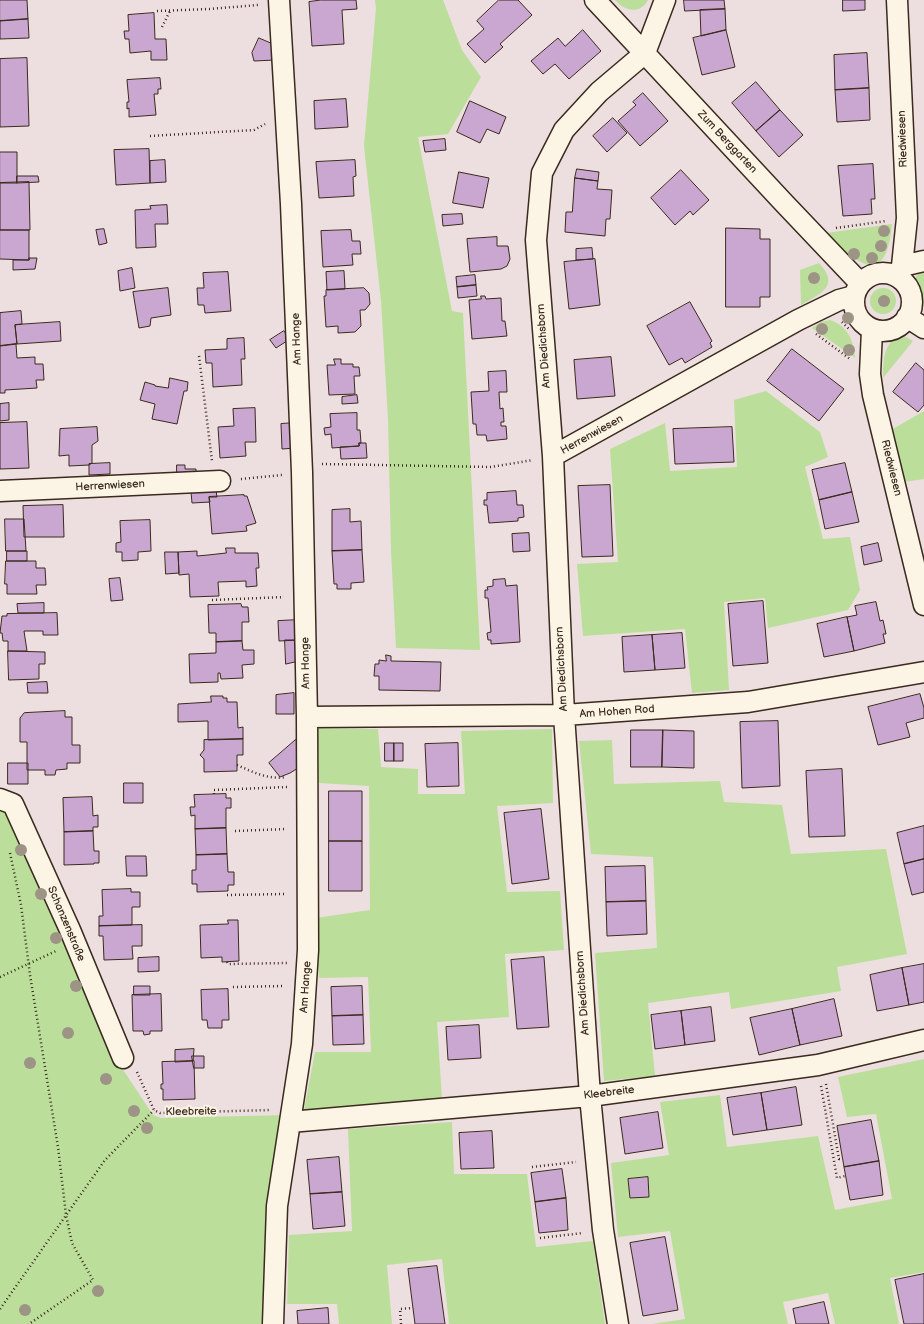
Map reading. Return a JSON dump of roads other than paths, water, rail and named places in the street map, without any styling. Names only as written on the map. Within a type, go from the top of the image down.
[{"type":"street","name":"Zum Berggarten","points":[[595,0],[810,231],[857,290]]},
{"type":"street","points":[[645,53],[665,0]]},
{"type":"street","name":"Riedwiesen","points":[[897,0],[907,218],[900,271]]},
{"type":"street","name":"Am Hange","points":[[273,1324],[277,1206],[302,1044],[307,963],[308,894],[307,717],[302,464],[291,204],[279,2]]},
{"type":"street","name":"Am Diedichsborn","points":[[618,1324],[603,1230],[590,1096],[564,716],[553,456],[536,240],[542,173],[564,130],[599,92],[645,53]]},
{"type":"street","points":[[900,271],[910,292],[912,305],[907,317],[900,325],[890,330],[872,330],[860,319],[854,308],[857,290],[873,274],[900,271],[924,261]]},
{"type":"street","name":"Herrenwiesen","points":[[553,456],[798,320],[857,290]]},
{"type":"street","points":[[907,317],[924,328]]},
{"type":"street","name":"Riedwiesen","points":[[872,330],[870,374],[872,395],[924,605]]},
{"type":"street","name":"Herrenwiesen","points":[[0,491],[224,481]]},
{"type":"street","name":"Am Hohen Rod","points":[[307,717],[564,716],[748,702],[924,672]]},
{"type":"street","name":"Schanzenstraße","points":[[0,799],[13,804],[75,943],[123,1058]]},
{"type":"street","name":"Kleebreite","points":[[290,1116],[590,1096],[820,1064],[924,1040]]}]
